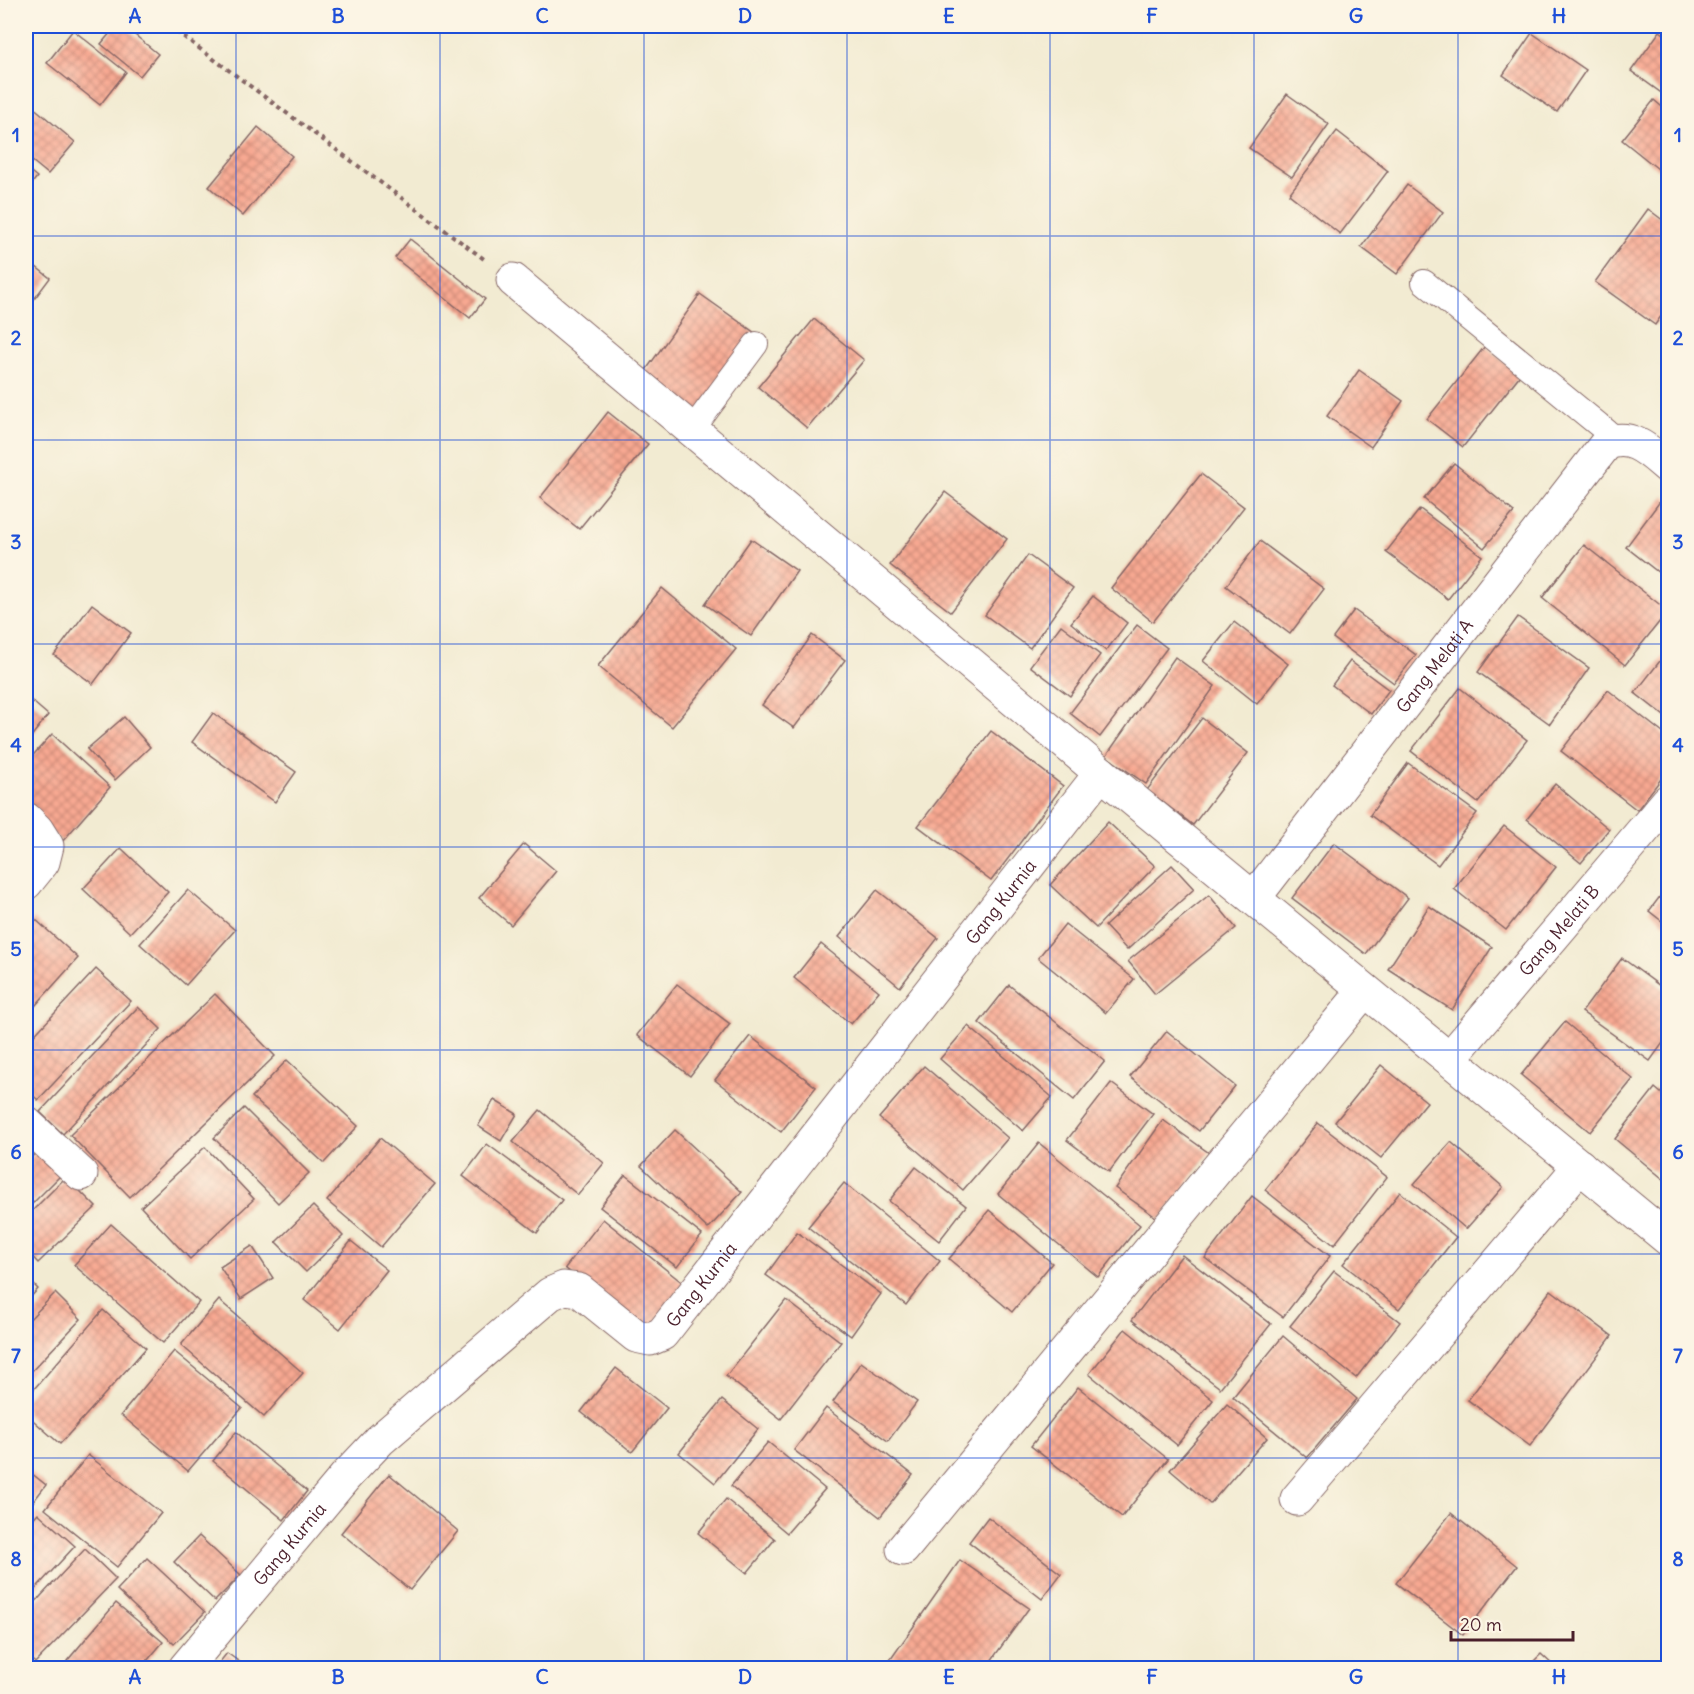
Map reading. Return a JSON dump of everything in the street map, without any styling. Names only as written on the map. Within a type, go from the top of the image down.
[{"type":"street","points":[[513,280],[1101,773],[1668,1239]]},
{"type":"street","points":[[1616,439],[1628,440],[1641,446],[1668,467]]},
{"type":"street","name":"Gang Melati A","points":[[1254,898],[1592,460],[1606,444],[1616,439]]},
{"type":"street","name":"Gang Kurnia","points":[[185,1668],[345,1477],[380,1440],[550,1294],[564,1288],[579,1290],[636,1336],[650,1339],[662,1334],[1101,773]]},
{"type":"street","name":"Gang Melati B","points":[[1450,1058],[1668,801]]},
{"type":"street","points":[[26,819],[38,830],[47,846],[43,862],[26,883]]},
{"type":"street","points":[[903,1549],[1364,991]]},
{"type":"street","points":[[26,1123],[81,1173]]},
{"type":"street","points":[[1297,1499],[1580,1166]]},
{"type":"lane","points":[[1424,282],[1616,439]]},
{"type":"lane","points":[[692,430],[756,344]]},
{"type":"path","points":[[169,26],[513,280]]},
{"type":"building","points":[[116,26],[124,26],[158,54],[140,76],[101,44]]},
{"type":"building","points":[[73,30],[126,72],[100,105],[47,63]]},
{"type":"building","points":[[1660,31],[1668,37],[1667,97],[1631,71]]},
{"type":"building","points":[[1532,33],[1586,70],[1557,112],[1503,75]]},
{"type":"building","points":[[1287,94],[1329,124],[1292,177],[1249,148]]},
{"type":"building","points":[[1654,100],[1668,112],[1668,177],[1622,140]]},
{"type":"building","points":[[26,101],[75,142],[48,174],[26,156]]},
{"type":"building","points":[[258,127],[292,156],[243,216],[209,187]]},
{"type":"building","points":[[1337,131],[1388,171],[1340,234],[1289,194]]},
{"type":"building","points":[[26,168],[37,177],[26,191]]},
{"type":"building","points":[[1407,185],[1443,212],[1397,274],[1361,247]]},
{"type":"building","points":[[1648,209],[1668,224],[1668,306],[1655,325],[1595,282]]},
{"type":"building","points":[[410,239],[485,299],[470,318],[395,258]]},
{"type":"building","points":[[26,259],[50,278],[26,310]]},
{"type":"building","points":[[700,294],[755,333],[696,416],[641,377]]},
{"type":"building","points":[[814,319],[864,360],[807,428],[758,387]]},
{"type":"building","points":[[1485,346],[1520,375],[1463,447],[1427,419]]},
{"type":"building","points":[[1359,370],[1403,401],[1371,447],[1327,416]]},
{"type":"building","points":[[608,412],[648,444],[579,529],[540,498]]},
{"type":"building","points":[[1454,463],[1514,512],[1484,548],[1424,499]]},
{"type":"building","points":[[1201,474],[1244,507],[1153,622],[1111,588]]},
{"type":"building","points":[[945,492],[1007,539],[951,612],[890,565]]},
{"type":"building","points":[[1664,496],[1668,499],[1668,580],[1626,547]]},
{"type":"building","points":[[1420,509],[1482,556],[1448,599],[1386,552]]},
{"type":"building","points":[[751,539],[797,571],[751,636],[705,604]]},
{"type":"building","points":[[1260,541],[1324,589],[1290,634],[1226,586]]},
{"type":"building","points":[[1584,545],[1668,611],[1625,665],[1542,598]]},
{"type":"building","points":[[1028,555],[1073,588],[1030,648],[985,615]]},
{"type":"building","points":[[662,588],[736,649],[672,727],[598,666]]},
{"type":"building","points":[[1093,596],[1127,623],[1106,651],[1071,623]]},
{"type":"building","points":[[92,604],[131,633],[93,684],[54,655]]},
{"type":"building","points":[[1354,610],[1416,655],[1394,683],[1333,638]]},
{"type":"building","points":[[1518,617],[1589,668],[1550,724],[1478,672]]},
{"type":"building","points":[[1234,622],[1288,664],[1257,704],[1203,661]]},
{"type":"building","points":[[1061,625],[1100,655],[1070,696],[1030,666]]},
{"type":"building","points":[[1137,625],[1167,648],[1100,737],[1070,713]]},
{"type":"building","points":[[812,635],[845,660],[794,728],[762,705]]},
{"type":"building","points":[[1667,652],[1668,654],[1668,719],[1635,693]]},
{"type":"building","points":[[1175,657],[1215,686],[1146,784],[1106,756]]},
{"type":"building","points":[[1350,661],[1389,690],[1371,714],[1332,685]]},
{"type":"building","points":[[1460,688],[1527,740],[1478,803],[1411,751]]},
{"type":"building","points":[[1608,690],[1668,737],[1668,770],[1637,810],[1561,751]]},
{"type":"building","points":[[26,696],[48,715],[26,743]]},
{"type":"building","points":[[213,713],[296,772],[275,802],[192,742]]},
{"type":"building","points":[[124,717],[150,747],[115,780],[87,749]]},
{"type":"building","points":[[1202,718],[1248,753],[1193,825],[1147,790]]},
{"type":"building","points":[[991,731],[1063,786],[991,881],[918,826]]},
{"type":"building","points":[[52,734],[110,787],[62,842],[26,809],[26,763]]},
{"type":"building","points":[[1408,763],[1477,813],[1438,865],[1370,815]]},
{"type":"building","points":[[1555,784],[1609,829],[1581,863],[1527,819]]},
{"type":"building","points":[[1108,822],[1155,866],[1096,928],[1050,885]]},
{"type":"building","points":[[1504,826],[1556,867],[1506,930],[1454,889]]},
{"type":"building","points":[[1334,843],[1408,898],[1366,954],[1292,898]]},
{"type":"building","points":[[524,844],[556,871],[511,925],[479,898]]},
{"type":"building","points":[[121,848],[168,892],[130,933],[83,889]]},
{"type":"building","points":[[1172,865],[1194,889],[1127,950],[1105,926]]},
{"type":"building","points":[[1668,886],[1668,926],[1649,911]]},
{"type":"building","points":[[188,890],[235,930],[186,985],[140,944]]},
{"type":"building","points":[[877,890],[938,938],[900,987],[839,937]]},
{"type":"building","points":[[1209,895],[1236,928],[1155,994],[1128,961]]},
{"type":"building","points":[[1429,906],[1492,947],[1452,1010],[1388,969]]},
{"type":"building","points":[[34,918],[78,958],[26,1016],[26,928]]},
{"type":"building","points":[[1065,924],[1134,979],[1106,1013],[1038,958]]},
{"type":"building","points":[[821,944],[879,991],[851,1024],[794,978]]},
{"type":"building","points":[[1622,958],[1668,992],[1668,1036],[1650,1061],[1582,1012]]},
{"type":"building","points":[[96,969],[131,1001],[38,1100],[26,1089],[26,1044]]},
{"type":"building","points":[[677,984],[730,1024],[690,1076],[637,1035]]},
{"type":"building","points":[[1009,985],[1105,1061],[1074,1100],[979,1023]]},
{"type":"building","points":[[215,994],[275,1056],[130,1197],[70,1135]]},
{"type":"building","points":[[138,1007],[161,1029],[63,1134],[40,1112]]},
{"type":"building","points":[[1565,1022],[1633,1079],[1590,1132],[1521,1075]]},
{"type":"building","points":[[968,1026],[1052,1097],[1023,1131],[940,1059]]},
{"type":"building","points":[[1167,1031],[1235,1086],[1199,1131],[1130,1077]]},
{"type":"building","points":[[750,1036],[816,1087],[781,1132],[715,1080]]},
{"type":"building","points":[[287,1060],[358,1126],[324,1163],[252,1097]]},
{"type":"building","points":[[1381,1065],[1427,1102],[1381,1158],[1335,1122]]},
{"type":"building","points":[[924,1066],[1008,1138],[963,1190],[879,1118]]},
{"type":"building","points":[[1111,1083],[1153,1114],[1109,1172],[1067,1140]]},
{"type":"building","points":[[1655,1088],[1668,1099],[1668,1183],[1615,1139]]},
{"type":"building","points":[[494,1100],[517,1114],[501,1141],[478,1126]]},
{"type":"building","points":[[244,1108],[309,1173],[278,1203],[214,1138]]},
{"type":"building","points":[[540,1110],[604,1163],[578,1195],[513,1142]]},
{"type":"building","points":[[1163,1120],[1209,1153],[1160,1220],[1115,1188]]},
{"type":"building","points":[[1318,1123],[1387,1177],[1334,1245],[1265,1190]]},
{"type":"building","points":[[675,1130],[742,1192],[708,1229],[641,1166]]},
{"type":"building","points":[[380,1138],[435,1184],[381,1247],[327,1201]]},
{"type":"building","points":[[1451,1142],[1503,1187],[1466,1229],[1414,1184]]},
{"type":"building","points":[[1039,1143],[1140,1225],[1098,1277],[998,1194]]},
{"type":"building","points":[[487,1144],[562,1200],[537,1233],[463,1176]]},
{"type":"building","points":[[205,1147],[254,1199],[190,1259],[141,1207]]},
{"type":"building","points":[[37,1151],[61,1175],[26,1210],[26,1163]]},
{"type":"building","points":[[916,1167],[966,1206],[939,1241],[889,1201]]},
{"type":"building","points":[[625,1175],[702,1235],[677,1267],[600,1207]]},
{"type":"building","points":[[66,1177],[96,1207],[38,1263],[26,1250],[26,1217]]},
{"type":"building","points":[[844,1183],[940,1261],[906,1305],[808,1227]]},
{"type":"building","points":[[1400,1192],[1456,1237],[1399,1309],[1343,1264]]},
{"type":"building","points":[[1252,1196],[1330,1256],[1283,1317],[1205,1258]]},
{"type":"building","points":[[313,1206],[343,1236],[306,1272],[276,1242]]},
{"type":"building","points":[[989,1210],[1052,1263],[1012,1312],[949,1259]]},
{"type":"building","points":[[603,1219],[684,1284],[647,1332],[565,1268]]},
{"type":"building","points":[[111,1224],[199,1302],[163,1343],[74,1265]]},
{"type":"building","points":[[797,1232],[881,1294],[851,1336],[766,1275]]},
{"type":"building","points":[[351,1241],[387,1270],[340,1329],[304,1300]]},
{"type":"building","points":[[252,1246],[273,1278],[241,1299],[220,1267]]},
{"type":"building","points":[[1182,1255],[1271,1324],[1220,1388],[1132,1320]]},
{"type":"building","points":[[1334,1271],[1400,1322],[1356,1378],[1290,1326]]},
{"type":"building","points":[[26,1277],[38,1289],[26,1302]]},
{"type":"building","points":[[1551,1290],[1612,1336],[1530,1446],[1468,1400]]},
{"type":"building","points":[[55,1293],[81,1319],[26,1377],[26,1323]]},
{"type":"building","points":[[219,1300],[303,1373],[264,1417],[181,1345]]},
{"type":"building","points":[[786,1300],[841,1342],[781,1419],[726,1376]]},
{"type":"building","points":[[103,1310],[146,1348],[60,1444],[26,1414],[26,1398]]},
{"type":"building","points":[[1125,1329],[1213,1400],[1177,1445],[1089,1374]]},
{"type":"building","points":[[1283,1336],[1357,1399],[1307,1458],[1233,1397]]},
{"type":"building","points":[[174,1351],[242,1408],[188,1471],[121,1415]]},
{"type":"building","points":[[861,1362],[917,1402],[888,1441],[833,1402]]},
{"type":"building","points":[[616,1368],[667,1408],[632,1452],[581,1412]]},
{"type":"building","points":[[1078,1387],[1168,1459],[1122,1517],[1031,1446]]},
{"type":"building","points":[[722,1400],[758,1429],[715,1483],[679,1453]]},
{"type":"building","points":[[1227,1404],[1267,1438],[1210,1504],[1170,1470]]},
{"type":"building","points":[[826,1408],[913,1475],[880,1517],[794,1450]]},
{"type":"building","points":[[236,1432],[307,1491],[284,1520],[213,1461]]},
{"type":"building","points":[[768,1442],[825,1489],[787,1533],[731,1486]]},
{"type":"building","points":[[88,1455],[161,1513],[117,1567],[45,1509]]},
{"type":"building","points":[[26,1469],[46,1485],[26,1511]]},
{"type":"building","points":[[389,1474],[458,1531],[410,1590],[341,1533]]},
{"type":"building","points":[[726,1499],[775,1539],[747,1573],[698,1533]]},
{"type":"building","points":[[38,1513],[75,1546],[26,1599],[26,1526]]},
{"type":"building","points":[[1451,1513],[1517,1566],[1463,1635],[1396,1583]]},
{"type":"building","points":[[988,1517],[1061,1574],[1042,1599],[969,1542]]},
{"type":"building","points":[[199,1536],[241,1575],[215,1601],[174,1562]]},
{"type":"building","points":[[85,1549],[116,1579],[35,1663],[26,1654],[26,1612]]},
{"type":"building","points":[[147,1558],[205,1612],[174,1644],[117,1590]]},
{"type":"building","points":[[960,1560],[1029,1608],[986,1668],[890,1668],[886,1666]]},
{"type":"building","points":[[116,1603],[163,1642],[141,1668],[76,1668],[67,1661]]},
{"type":"building","points":[[227,1653],[248,1668],[215,1668]]},
{"type":"building","points":[[1541,1654],[1556,1668],[1527,1668]]}]
